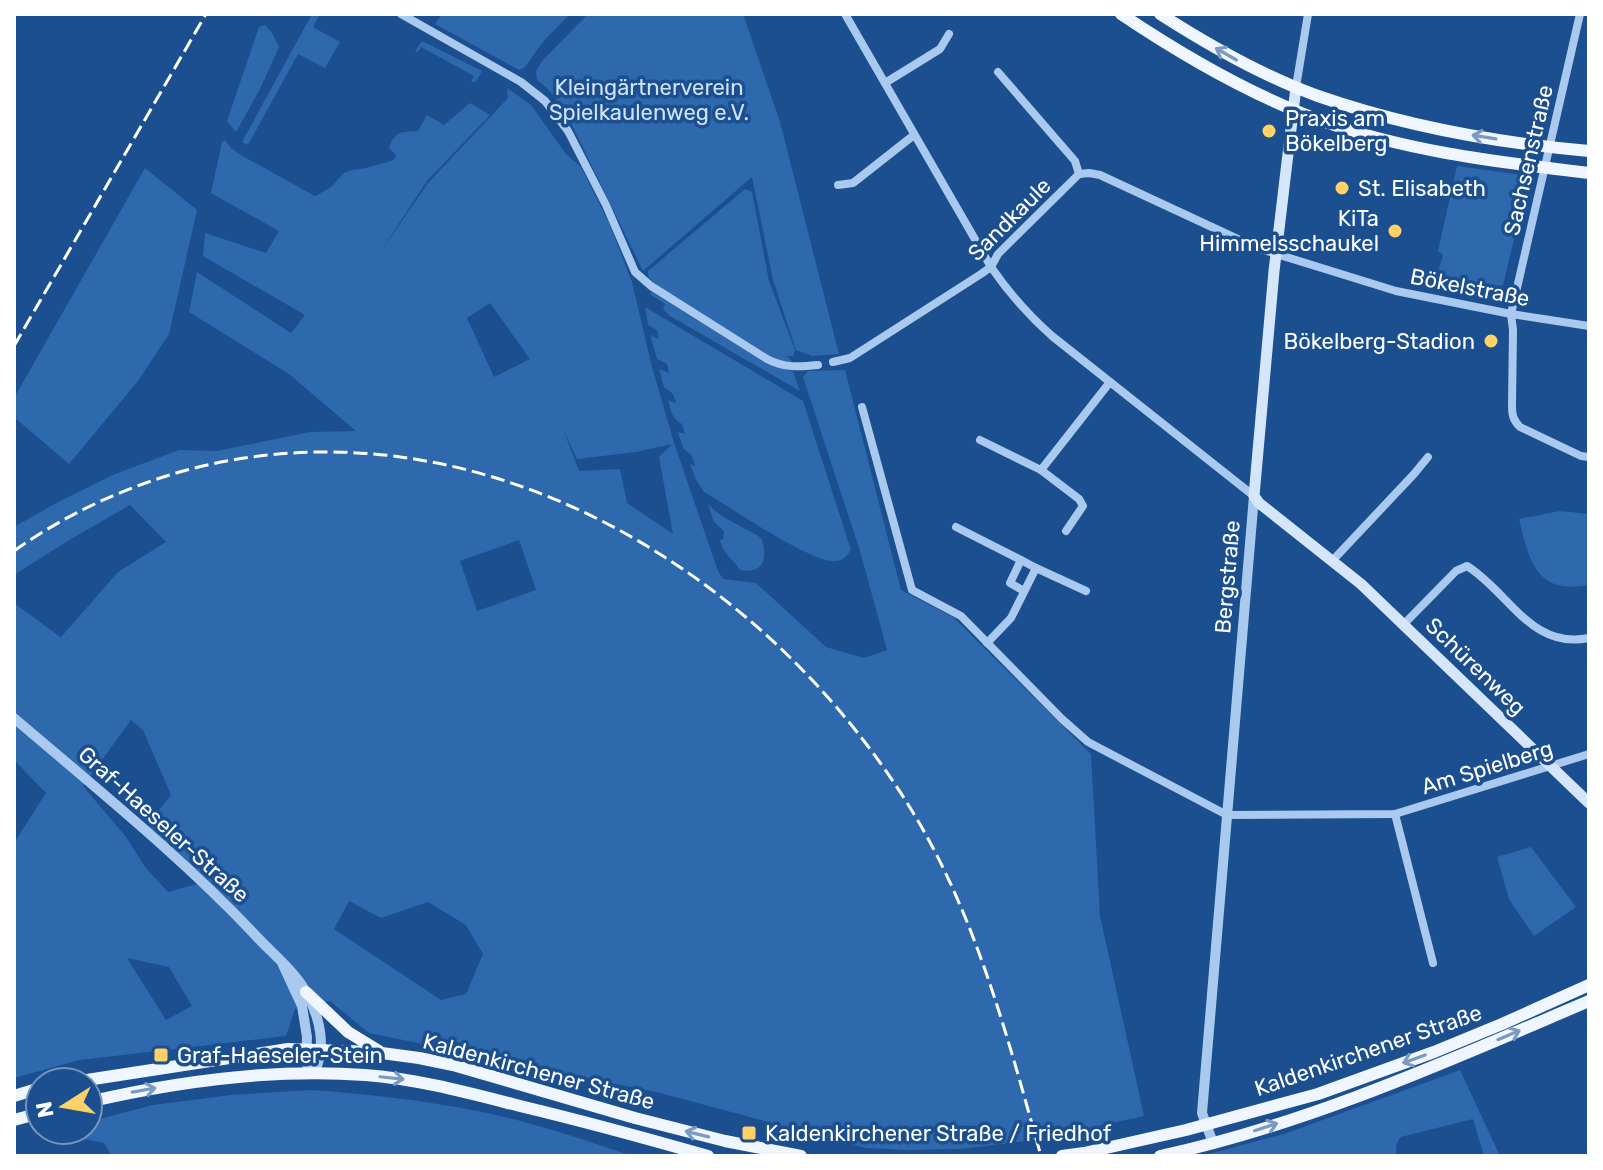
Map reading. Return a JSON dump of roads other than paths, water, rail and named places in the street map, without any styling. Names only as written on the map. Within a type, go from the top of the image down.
[{"type":"main road","points":[[1121,14],[1174,50],[1226,79],[1315,118],[1428,150],[1589,173]]},
{"type":"main road","points":[[1160,14],[1242,63],[1317,96],[1432,127],[1551,148],[1589,151]]},
{"type":"main road","name":"Bergstraße","points":[[1254,496],[1276,254],[1296,87]]},
{"type":"main road","name":"Schürenweg","points":[[1254,496],[1333,560],[1404,624],[1589,803]]},
{"type":"main road","name":"Kaldenkirchener Straße","points":[[1062,1156],[1206,1125],[1318,1094],[1502,1024],[1589,985]]},
{"type":"main road","points":[[306,992],[348,1032],[382,1053]]},
{"type":"main road","name":"Kaldenkirchener Straße","points":[[1160,1156],[1213,1143],[1339,1103],[1589,1001]]},
{"type":"main road","name":"Kaldenkirchener Straße","points":[[104,1077],[288,1049],[382,1053],[453,1065],[635,1118],[801,1156]]},
{"type":"main road","name":"Kaldenkirchener Straße","points":[[104,1098],[229,1077],[291,1073],[364,1075],[419,1081],[620,1130],[708,1156]]},
{"type":"street","points":[[401,14],[521,82],[545,101],[568,131],[606,205],[635,272],[651,286],[767,359],[783,366],[818,365]]},
{"type":"street","name":"Schürenweg","points":[[845,14],[991,267],[1012,296],[1032,319],[1254,496]]},
{"type":"street","name":"Bergstraße","points":[[1296,87],[1308,14]]},
{"type":"street","name":"Sachsenstraße","points":[[1580,14],[1511,314],[1512,416],[1527,431],[1589,457]]},
{"type":"street","points":[[885,83],[940,49],[949,34]]},
{"type":"street","name":"Sandkaule","points":[[833,362],[850,358],[991,267],[998,254],[1079,174],[1075,161],[998,72]]},
{"type":"street","points":[[838,185],[853,183],[914,135]]},
{"type":"street","name":"Bökelstraße","points":[[1079,174],[1100,175],[1257,248],[1396,291],[1589,326]]},
{"type":"street","points":[[1041,470],[1110,382]]},
{"type":"street","points":[[862,407],[912,590],[961,616],[1088,742],[1227,815]]},
{"type":"street","points":[[980,440],[1041,470],[1079,499],[1083,506],[1066,531]]},
{"type":"street","points":[[1333,560],[1428,457]]},
{"type":"street","name":"Bergstraße","points":[[1213,1143],[1202,1113],[1254,496]]},
{"type":"street","points":[[956,527],[1086,591]]},
{"type":"street","points":[[1021,560],[1010,583],[1024,591]]},
{"type":"street","points":[[1404,624],[1456,571],[1467,566],[1526,620],[1553,638],[1576,641],[1589,638]]},
{"type":"street","points":[[987,643],[1011,618],[1036,568]]},
{"type":"street","name":"Graf-Haeseler-Straße","points":[[14,718],[183,864],[230,908],[299,982],[315,1010],[321,1036],[321,1060],[314,1073],[306,1063],[307,1037],[302,1006],[283,965]]},
{"type":"street","name":"Am Spielberg","points":[[1227,815],[1395,814],[1589,754]]},
{"type":"street","points":[[1395,814],[1433,963]]},
{"type":"railway","points":[[14,346],[206,14]]},
{"type":"railway","points":[[14,551],[75,514],[141,485],[187,470],[293,453],[397,457],[499,479],[595,518],[686,571],[768,637],[842,713],[904,798],[929,840],[969,926],[1001,1017],[1041,1156]]},
{"type":"place","name":"Praxis am Bökelberg","points":[[1269,131]]},
{"type":"place","name":"St. Elisabeth","points":[[1342,188]]},
{"type":"place","name":"KiTa Himmelsschaukel","points":[[1395,231]]},
{"type":"place","name":"Bökelberg-Stadion","points":[[1491,341]]},
{"type":"place","name":"Graf-Haeseler-Stein","points":[[161,1055]]},
{"type":"place","name":"Kaldenkirchener Straße / Friedhof","points":[[749,1133]]},
{"type":"park label","name":"Kleingärtnerverein Spielkaulenweg e.V.","points":[[649,100]]}]
